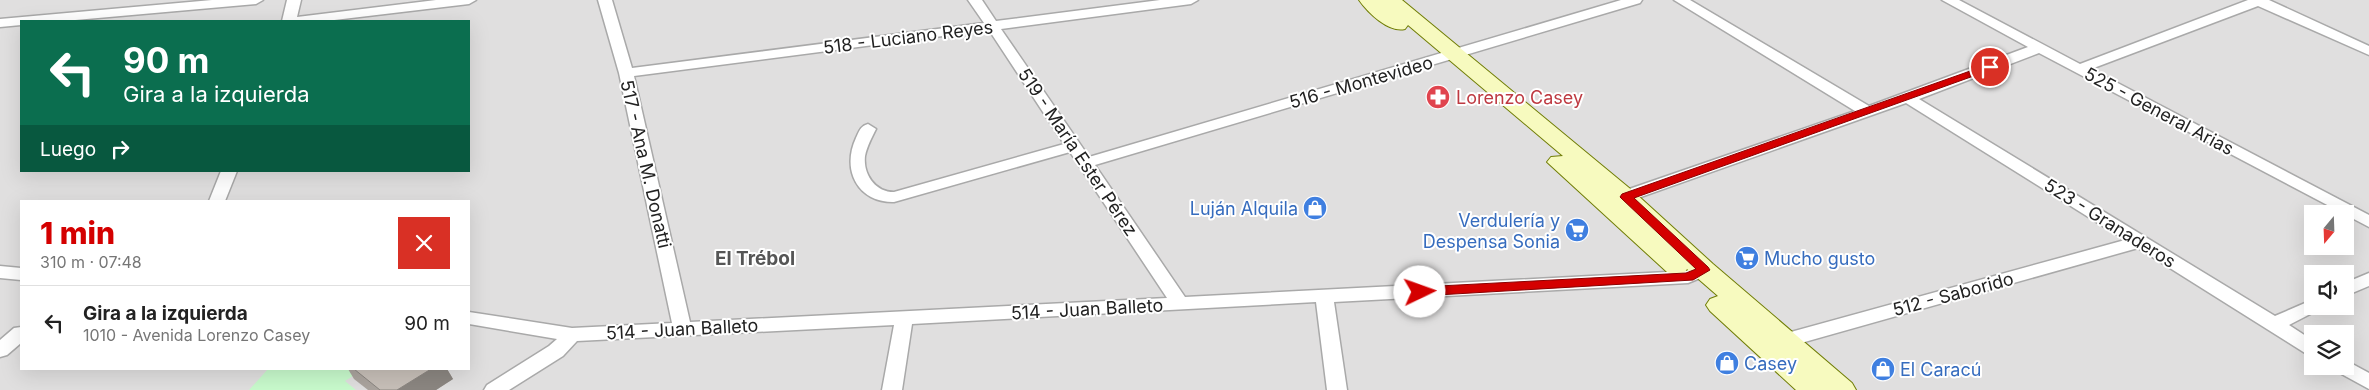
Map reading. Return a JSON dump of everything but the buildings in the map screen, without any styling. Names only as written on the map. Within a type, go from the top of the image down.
[{"type":"main road","points":[[1369,0],[1447,57],[1616,200],[1696,274],[1775,343],[1842,390]]},
{"type":"main road","points":[[1390,0],[1447,57]]},
{"type":"main road","points":[[1775,343],[1814,390]]},
{"type":"street","points":[[33,20],[256,0]]},
{"type":"street","points":[[289,20],[294,0]]},
{"type":"street","points":[[303,20],[469,0]]},
{"type":"street","name":"517 - Ana M. Donatti","points":[[605,0],[626,73],[682,328]]},
{"type":"street","name":"519 - María Ester Pérez","points":[[975,0],[1180,304]]},
{"type":"street","name":"518 - Luciano Reyes","points":[[626,73],[1191,0]]},
{"type":"street","name":"516 - Montevideo","points":[[1085,163],[1635,0]]},
{"type":"street","points":[[1681,0],[1866,111]]},
{"type":"street","name":"525 - General Arias","points":[[1949,0],[2078,70],[2369,222]]},
{"type":"street","points":[[2078,70],[2258,0],[2369,51]]},
{"type":"street","points":[[0,23],[20,21]]},
{"type":"street","points":[[1616,200],[1866,111],[1908,98],[2039,48]]},
{"type":"street","name":"523 - Granaderos","points":[[1908,98],[2304,343]]},
{"type":"street","points":[[868,129],[860,145],[856,167],[870,192],[880,198],[894,197],[1074,146]]},
{"type":"street","points":[[217,200],[229,172]]},
{"type":"street","name":"512 - Saborido","points":[[1775,343],[2140,242]]},
{"type":"street","points":[[0,272],[20,274]]},
{"type":"street","name":"514 - Juan Balleto","points":[[470,318],[572,335],[1324,297],[1696,274]]},
{"type":"street","points":[[2354,286],[2369,279]]},
{"type":"street","points":[[1324,297],[1337,390]]},
{"type":"street","points":[[2275,324],[2304,310]]},
{"type":"street","points":[[892,390],[904,318]]},
{"type":"street","points":[[0,350],[20,334]]},
{"type":"street","points":[[494,390],[556,351],[572,335]]},
{"type":"street","points":[[2354,373],[2369,382]]},
{"type":"shaded area","points":[[0,0],[2369,0],[2369,390],[0,390]]},
{"type":"green space","points":[[267,370],[362,370],[345,381],[356,390],[249,390]]},
{"type":"place","name":"Lorenzo Casey","points":[[1438,97]]},
{"type":"place","name":"Luján Alquila","points":[[1315,208]]},
{"type":"place","name":"Verdulería y Despensa Sonia","points":[[1577,230]]},
{"type":"place","name":"Mucho gusto","points":[[1747,258]]},
{"type":"place","name":"Casey","points":[[1727,363]]},
{"type":"place","name":"El Caracú","points":[[1883,369]]},
{"type":"district","name":"El Trébol","points":[[755,258]]},
{"type":"route","points":[[1420,292],[1688,277],[1704,270],[1626,197],[1866,111],[1908,98],[1990,67]]}]
